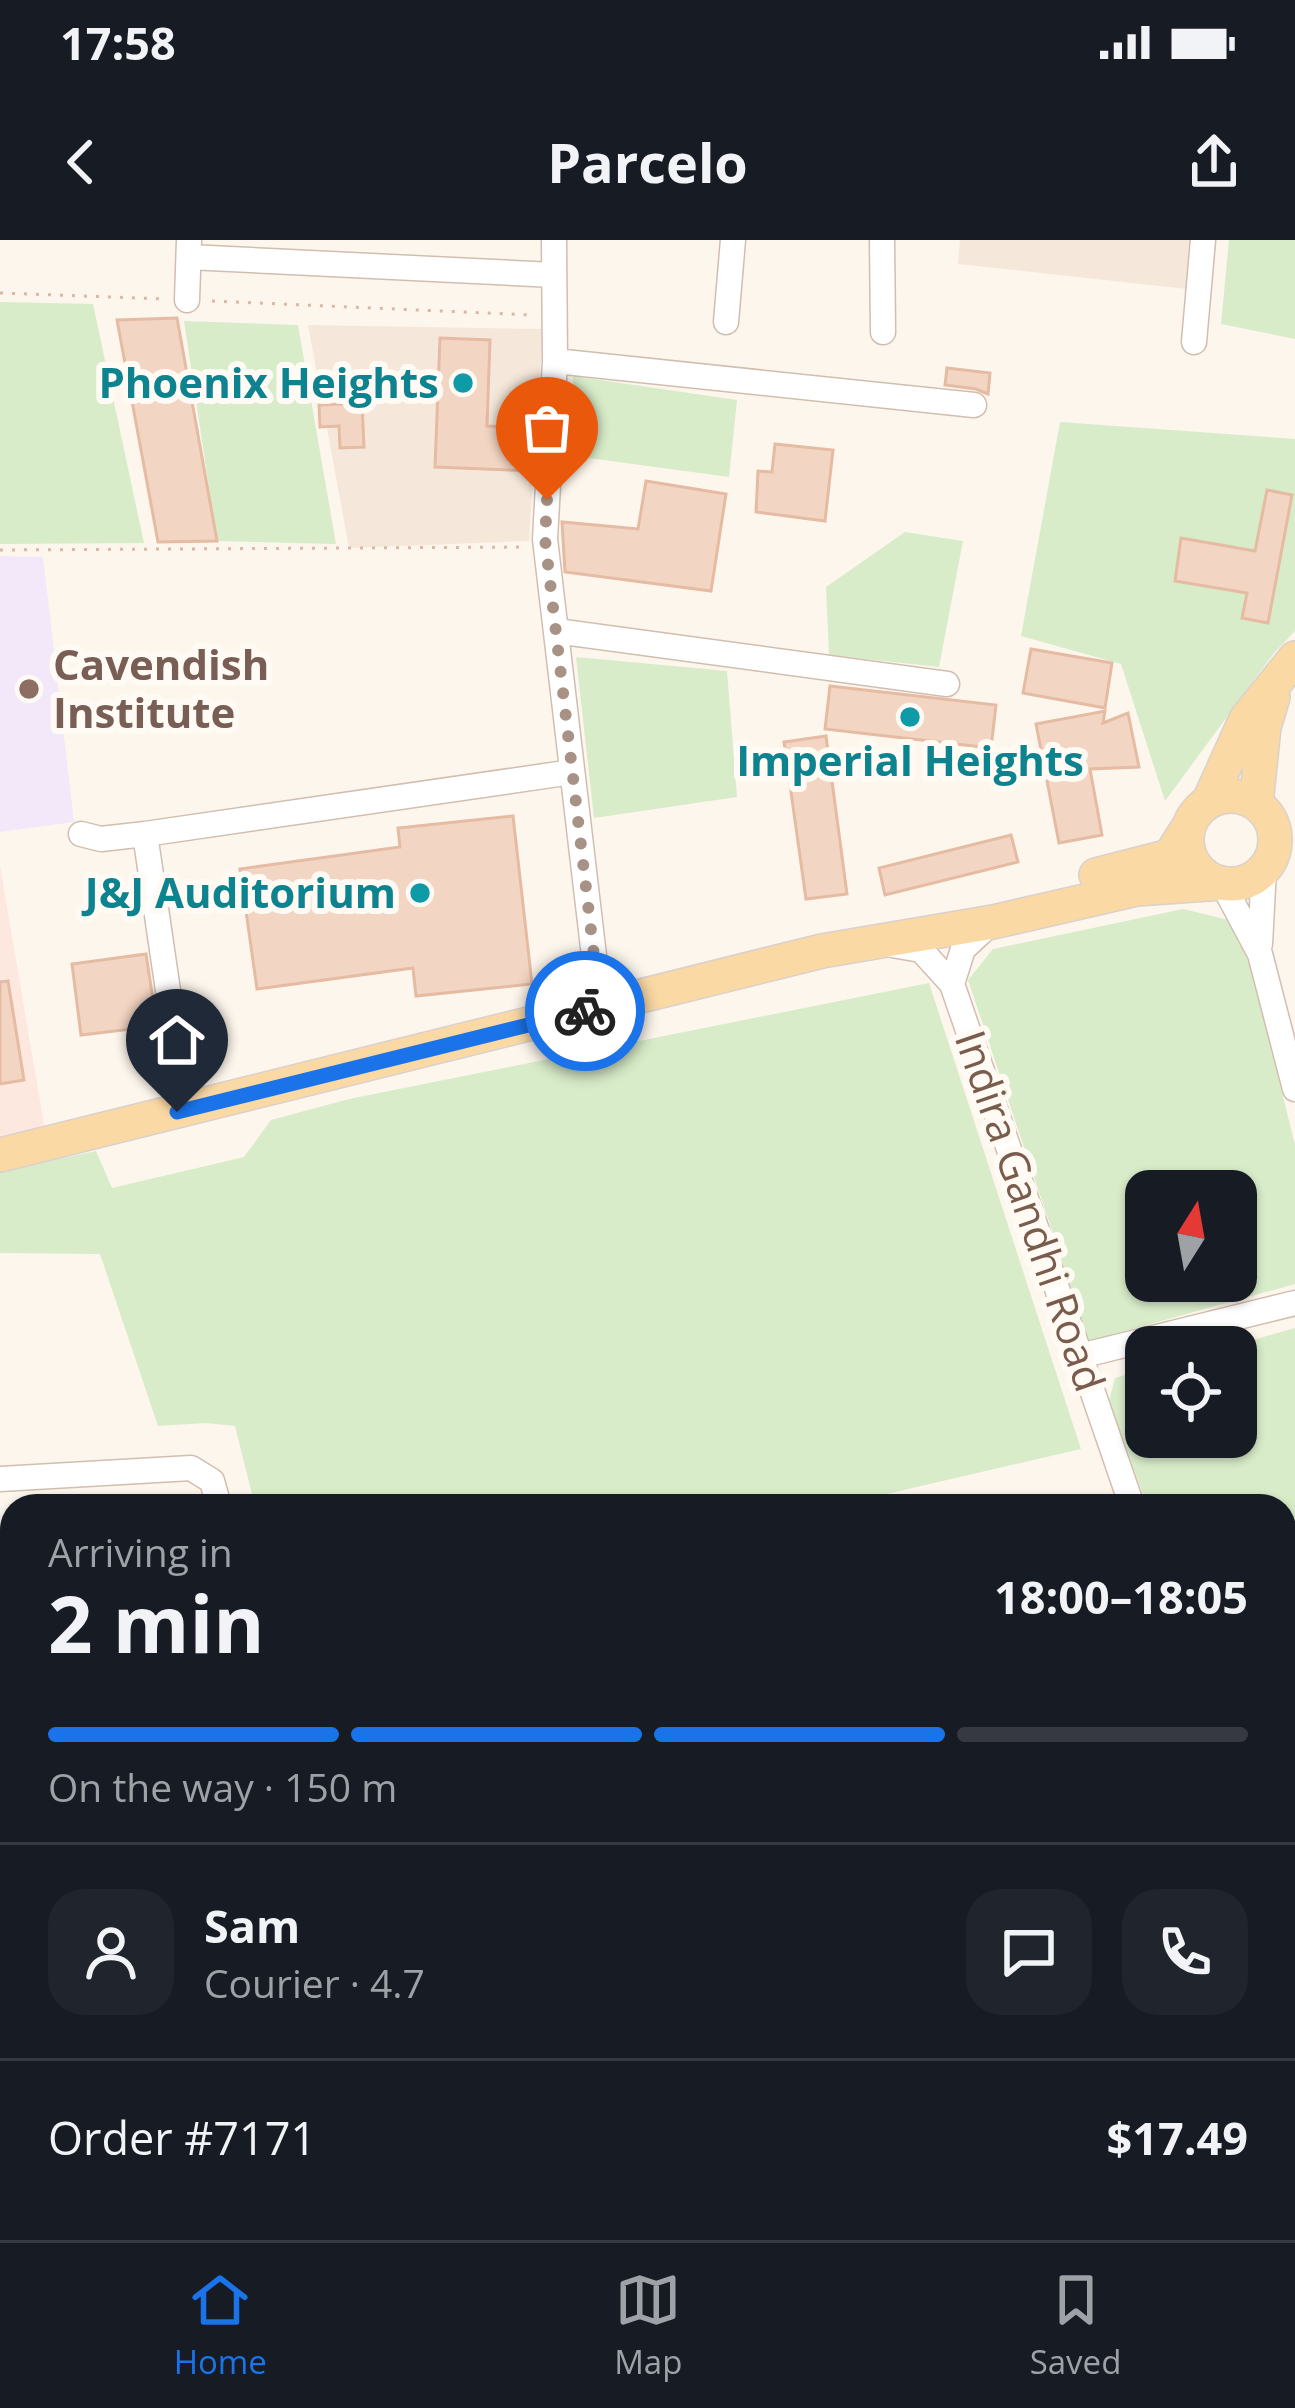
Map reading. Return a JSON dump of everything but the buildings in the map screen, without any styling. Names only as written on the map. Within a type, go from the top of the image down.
[{"type":"main road","points":[[809,953],[993,922],[1137,889],[1245,881],[1277,853],[1264,727],[1288,665]]},
{"type":"main road","points":[[1222,883],[1197,868],[1186,841],[1246,719],[1288,665]]},
{"type":"main road","points":[[0,1155],[600,1007],[989,901],[1150,863],[1170,856],[1199,814],[1225,796],[1272,808]]},
{"type":"street","points":[[554,240],[546,545],[600,1007]]},
{"type":"street","points":[[726,322],[733,240]]},
{"type":"street","points":[[881,240],[883,332]]},
{"type":"street","points":[[1193,342],[1203,240]]},
{"type":"street","points":[[187,300],[189,249],[554,275]]},
{"type":"street","points":[[554,361],[974,405]]},
{"type":"street","points":[[556,631],[946,684]]},
{"type":"street","points":[[81,834],[101,839],[145,834],[572,772]]},
{"type":"street","points":[[145,834],[181,1079],[177,1112]]},
{"type":"street","points":[[1260,954],[1277,853]]},
{"type":"street","points":[[1222,883],[1284,1001],[1295,1089]]},
{"type":"street","name":"Indira Gandhi Road","points":[[952,984],[963,949],[993,922]]},
{"type":"street","name":"Indira Gandhi Road","points":[[866,944],[921,950],[952,984],[1128,1494]]},
{"type":"street","points":[[1079,1356],[1295,1303]]},
{"type":"street","points":[[0,1479],[191,1468],[212,1481],[216,1494]]},
{"type":"path","points":[[0,292],[554,316]]},
{"type":"path","points":[[0,550],[546,545]]},
{"type":"shaded area","points":[[960,240],[1190,240],[1187,289],[958,264]]},
{"type":"shaded area","points":[[308,325],[543,329],[529,541],[349,548]]},
{"type":"shaded area","name":"Cavendish Institute","points":[[0,556],[43,557],[74,822],[0,832]]},
{"type":"shaded area","points":[[0,866],[45,1130],[0,1141]]},
{"type":"green space","points":[[1229,240],[1295,240],[1295,339],[1221,324]]},
{"type":"green space","points":[[0,302],[93,304],[144,543],[0,544]]},
{"type":"green space","points":[[184,321],[298,325],[336,544],[217,541]]},
{"type":"green space","points":[[573,376],[737,400],[729,477],[574,456]]},
{"type":"green space","points":[[1060,422],[1295,439],[1295,631],[1165,801],[1121,664],[1021,636]]},
{"type":"green space","points":[[905,532],[963,541],[939,667],[829,655],[826,587]]},
{"type":"green space","points":[[576,657],[727,671],[737,797],[594,818]]},
{"type":"green space","points":[[1183,909],[1229,920],[1248,956],[1295,1145],[1295,1284],[1257,1295],[1257,1170],[1125,1170],[1125,1302],[1230,1302],[1143,1326],[1125,1326],[1125,1331],[1089,1341],[968,980],[993,949]]},
{"type":"green space","points":[[929,983],[1081,1449],[887,1494],[252,1494],[235,1426],[158,1426],[100,1254],[0,1253],[0,1171],[96,1151],[112,1188],[244,1157],[271,1120],[349,1099]]},
{"type":"green space","points":[[1295,1328],[1295,1494],[1143,1494],[1130,1458],[1257,1458],[1257,1339]]},
{"type":"green space","points":[[1125,1375],[1125,1445],[1109,1401],[1115,1378]]},
{"type":"way so far","points":[[547,500],[545,539],[600,1007],[585,1011]]},
{"type":"place","name":"Phoenix Heights","points":[[463,383]]},
{"type":"place","name":"Cavendish Institute","points":[[29,689]]},
{"type":"place","name":"Imperial Heights","points":[[910,717]]},
{"type":"place","name":"J&J Auditorium","points":[[420,893]]},
{"type":"route","points":[[177,1112],[585,1011]]}]
